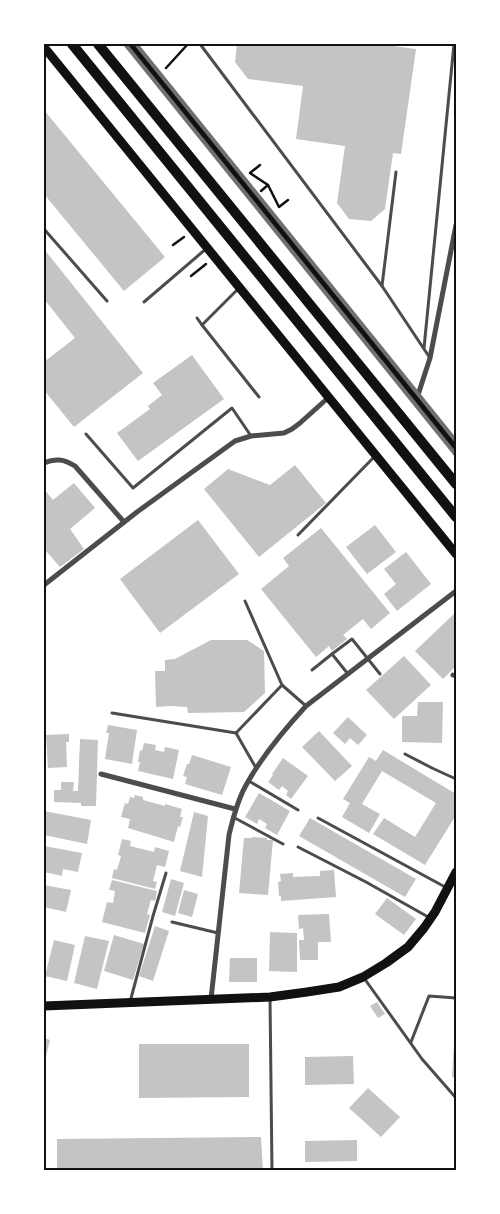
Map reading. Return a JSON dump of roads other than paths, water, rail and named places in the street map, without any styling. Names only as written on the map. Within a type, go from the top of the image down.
[{"type":"highway","points":[[72,44],[456,517]]},
{"type":"highway","points":[[98,44],[456,484]]},
{"type":"main road","points":[[131,44],[456,447]]},
{"type":"main road","points":[[44,47],[456,554]]},
{"type":"main road","points":[[44,1006],[270,997],[339,987],[363,977],[408,947],[435,912],[456,872]]},
{"type":"street","points":[[417,398],[430,358],[455,238],[456,225]]},
{"type":"street","points":[[44,584],[124,522],[235,442],[251,436],[284,433],[292,429],[329,398]]},
{"type":"street","points":[[44,463],[59,459],[75,466],[124,522]]},
{"type":"street","points":[[212,999],[228,835],[236,809],[249,780],[281,734],[306,706],[456,591]]},
{"type":"street","points":[[101,774],[236,809]]},
{"type":"lane","points":[[200,44],[382,286],[430,358]]},
{"type":"lane","points":[[424,348],[454,44]]},
{"type":"lane","points":[[382,286],[396,172]]},
{"type":"lane","points":[[44,230],[107,301]]},
{"type":"lane","points":[[144,302],[207,248]]},
{"type":"lane","points":[[202,325],[240,288]]},
{"type":"lane","points":[[197,318],[259,397]]},
{"type":"lane","points":[[86,434],[133,488],[232,408],[251,436]]},
{"type":"lane","points":[[298,535],[376,456]]},
{"type":"lane","points":[[245,601],[282,685],[306,706]]},
{"type":"lane","points":[[312,670],[352,639],[380,674]]},
{"type":"lane","points":[[332,654],[348,674]]},
{"type":"lane","points":[[236,733],[282,685]]},
{"type":"lane","points":[[112,713],[236,733],[257,768]]},
{"type":"lane","points":[[405,754],[456,778]]},
{"type":"lane","points":[[249,780],[298,810]]},
{"type":"lane","points":[[233,817],[283,844]]},
{"type":"lane","points":[[318,818],[448,888]]},
{"type":"lane","points":[[298,847],[431,918]]},
{"type":"lane","points":[[130,1003],[166,873]]},
{"type":"lane","points":[[172,922],[218,933]]},
{"type":"lane","points":[[363,977],[422,1059],[456,1098]]},
{"type":"lane","points":[[410,1043],[429,996],[456,998]]},
{"type":"lane","points":[[270,997],[272,1170]]},
{"type":"railway","points":[[125,44],[456,455]]},
{"type":"railway","points":[[136,44],[456,441]]}]
